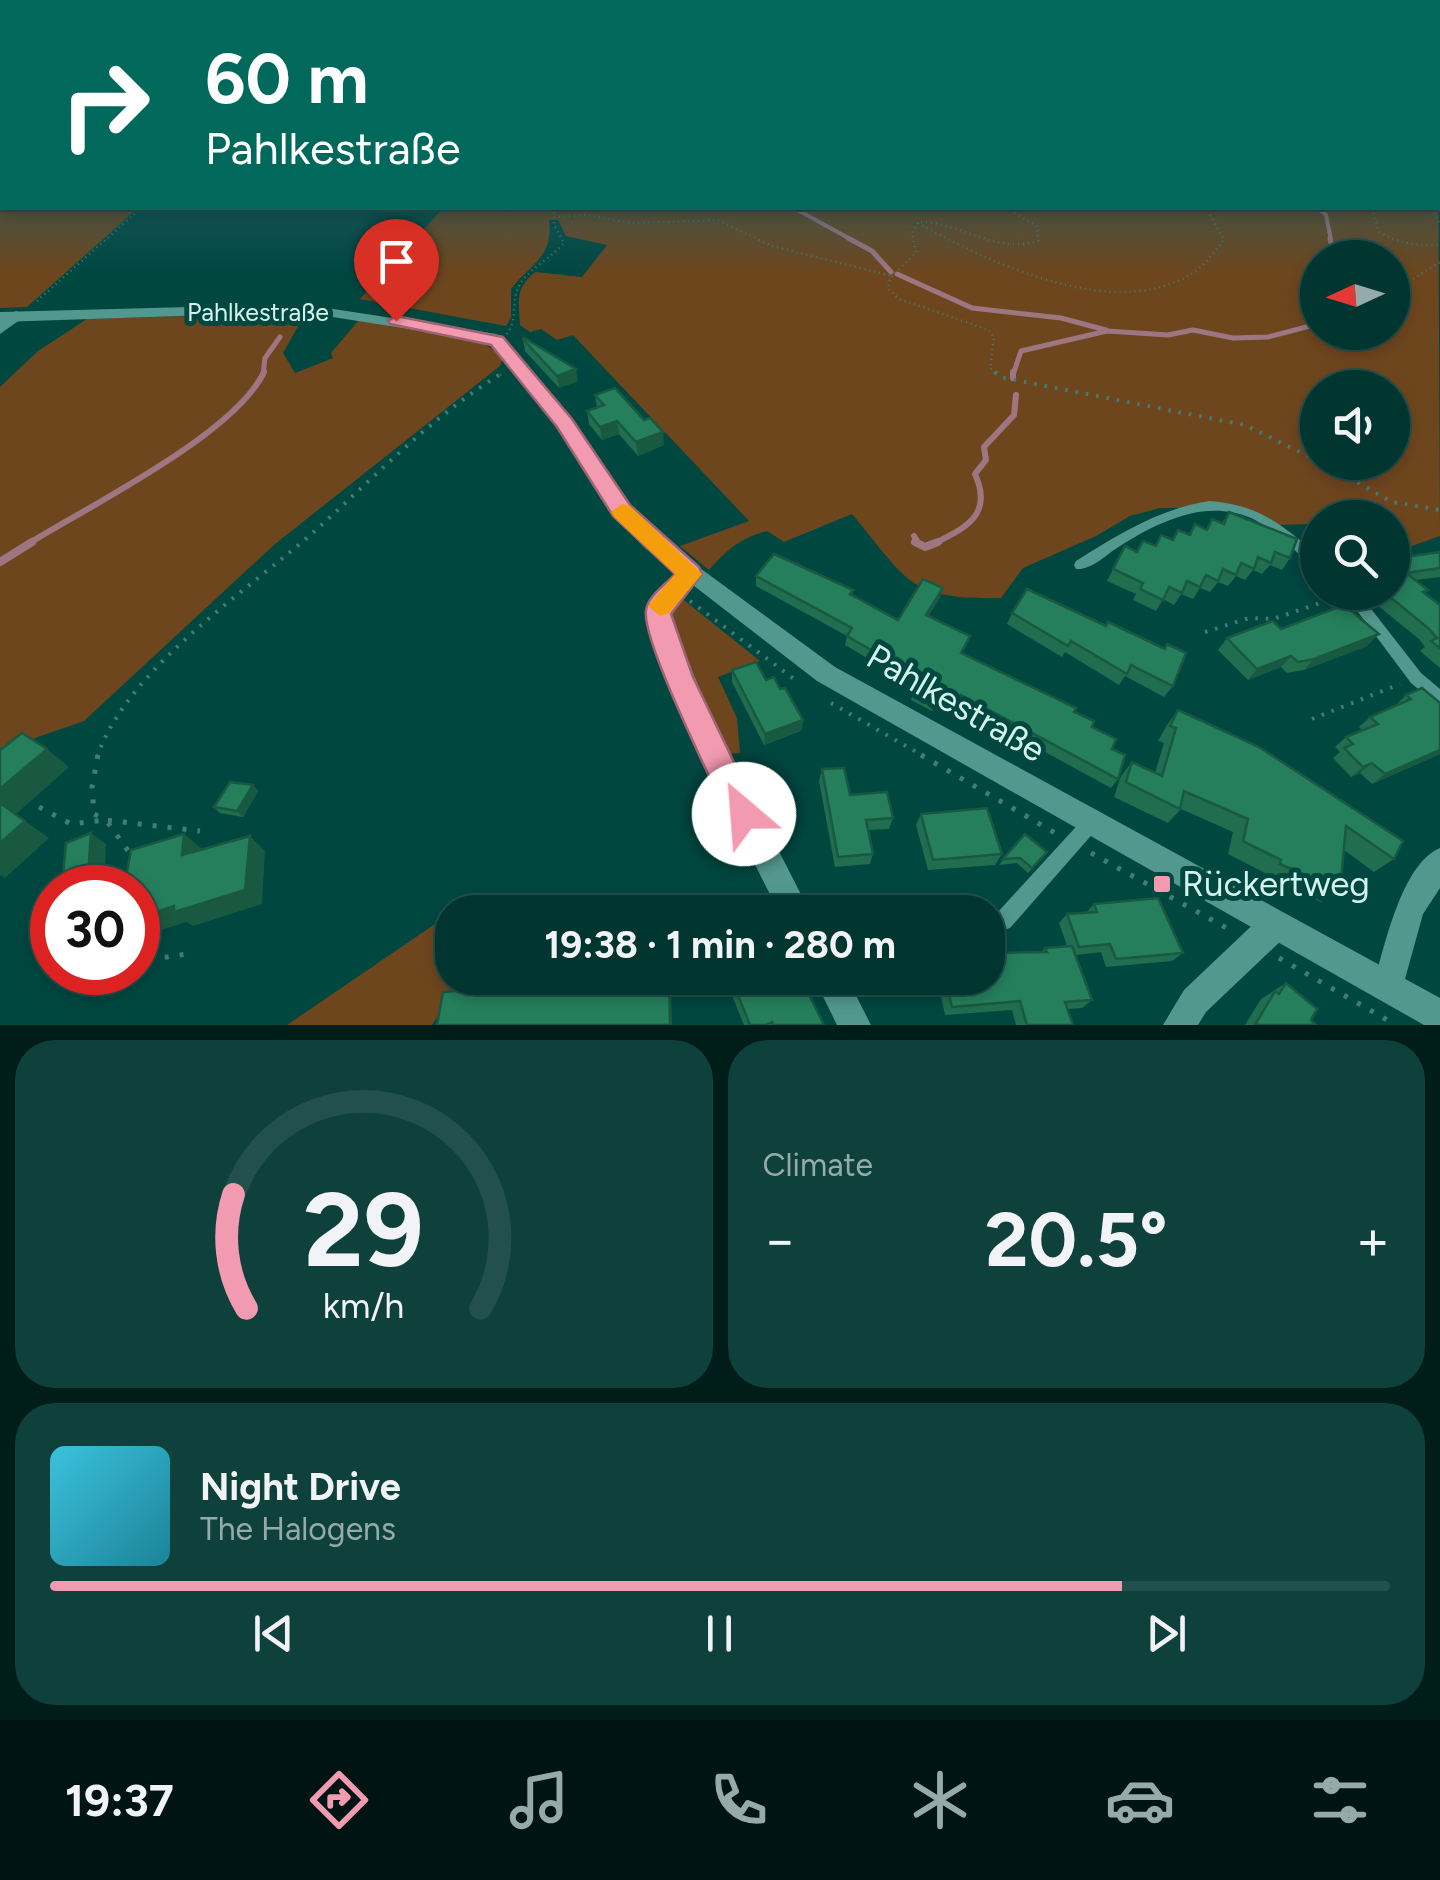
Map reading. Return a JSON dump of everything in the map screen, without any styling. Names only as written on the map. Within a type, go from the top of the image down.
[{"type":"street","name":"Pahlkestraße","points":[[15,314],[315,308],[497,340],[565,423],[622,511],[690,574],[826,674],[1090,824],[1265,934],[1389,986],[1440,1016]]},
{"type":"street","points":[[0,329],[15,314]]},
{"type":"street","points":[[690,574],[659,607],[658,614],[679,678],[718,764],[786,895]]},
{"type":"street","points":[[1389,986],[1410,908],[1440,862]]},
{"type":"street","points":[[1179,1025],[1195,1002],[1265,934]]},
{"type":"street","points":[[839,995],[855,1025]]},
{"type":"lane","points":[[1080,565],[1159,519],[1221,506],[1252,513],[1300,547]]},
{"type":"lane","points":[[1364,610],[1416,678],[1440,698]]},
{"type":"lane","points":[[1005,920],[1090,824]]},
{"type":"path","points":[[15,314],[139,210]]},
{"type":"path","points":[[497,340],[514,327],[517,286],[564,243],[554,210]]},
{"type":"path","points":[[918,223],[947,224],[1006,244],[1038,240],[1037,226],[1009,210]]},
{"type":"path","points":[[918,223],[1003,267],[1068,284],[1110,289],[1164,283],[1200,267],[1224,240],[1207,210]]},
{"type":"path","points":[[1373,210],[1378,231],[1392,240],[1412,245],[1440,244]]},
{"type":"path","points":[[554,217],[586,216],[632,223],[718,220],[772,246],[892,276]]},
{"type":"path","points":[[918,223],[912,233],[914,256],[892,276],[888,289],[899,299],[989,330],[994,338],[990,368],[1007,381],[1085,392],[1246,425],[1300,452]]},
{"type":"path","points":[[1410,281],[1440,262]]},
{"type":"path","points":[[137,863],[106,820],[94,814],[90,773],[118,717],[147,681],[452,410],[517,365]]},
{"type":"path","points":[[1352,480],[1392,502],[1440,510]]},
{"type":"path","points":[[1206,632],[1250,618],[1273,619],[1300,610]]},
{"type":"path","points":[[1312,718],[1416,678]]},
{"type":"path","points":[[40,807],[71,824],[106,820],[200,831]]},
{"type":"path","points":[[1265,934],[1396,1025]]},
{"type":"path","points":[[160,958],[186,954]]},
{"type":"shaded area","points":[[0,210],[136,210],[27,307],[0,308]]},
{"type":"shaded area","points":[[441,210],[1438,210],[1440,536],[1410,547],[1410,500],[1300,500],[1300,524],[1273,525],[1237,508],[1160,508],[1130,516],[1096,536],[1023,568],[1001,598],[970,598],[928,590],[913,582],[899,571],[852,514],[784,542],[767,531],[749,537],[709,570],[680,546],[749,521],[573,335],[557,340],[541,329],[530,332],[520,325],[521,290],[528,278],[535,272],[582,277],[607,245],[566,236],[558,220],[549,220],[544,251],[511,289],[511,318],[506,326],[360,299]]},
{"type":"shaded area","points":[[293,313],[300,323],[283,353],[295,373],[333,358],[331,353],[359,320],[457,336],[492,349],[503,358],[500,366],[275,544],[84,721],[35,738],[0,770],[0,387],[38,351],[87,319]]},
{"type":"shaded area","points":[[680,597],[760,661],[718,677],[737,718],[740,753],[727,754],[666,624]]},
{"type":"shaded area","points":[[435,924],[435,995],[451,995],[432,1025],[287,1025]]},
{"type":"building","points":[[524,338],[576,369],[557,376]]},
{"type":"building","points":[[615,388],[644,420],[650,418],[663,432],[636,442],[617,421],[600,427],[587,411],[604,405],[595,395]]},
{"type":"building","points":[[1229,512],[1297,539],[1290,558],[1275,552],[1271,563],[1258,557],[1254,569],[1241,563],[1236,575],[1223,569],[1218,581],[1206,575],[1200,587],[1187,581],[1182,593],[1169,587],[1163,600],[1140,589],[1143,583],[1113,569],[1125,546],[1137,552],[1143,541],[1156,546],[1161,535],[1173,540],[1178,530],[1190,535],[1195,524],[1207,530],[1212,519],[1224,524]]},
{"type":"building","points":[[1440,552],[1440,568],[1410,572],[1410,556]]},
{"type":"building","points":[[774,554],[853,590],[850,594],[898,620],[923,579],[943,588],[926,615],[970,636],[961,653],[1076,708],[1074,712],[1094,721],[1092,727],[1116,739],[1112,749],[1125,755],[1118,779],[961,695],[959,699],[941,691],[935,702],[914,691],[921,679],[847,636],[852,628],[756,576]]},
{"type":"building","points":[[1410,576],[1440,605],[1440,648],[1431,641],[1437,638],[1406,610],[1410,610]]},
{"type":"building","points":[[1027,589],[1106,626],[1108,622],[1165,649],[1167,644],[1186,653],[1173,686],[1131,665],[1127,674],[1012,613]]},
{"type":"building","points":[[1331,610],[1350,610],[1379,634],[1314,659],[1298,662],[1291,656],[1257,669],[1227,638],[1273,621],[1281,629]]},
{"type":"building","points":[[756,662],[766,680],[774,677],[780,689],[785,688],[803,720],[765,734],[732,670]]},
{"type":"building","points":[[1422,688],[1440,703],[1440,750],[1385,774],[1372,763],[1363,767],[1344,748],[1353,744],[1346,737],[1378,724],[1370,717],[1411,699],[1406,695]]},
{"type":"building","points":[[1178,710],[1259,747],[1403,841],[1394,859],[1346,826],[1340,890],[1280,864],[1281,860],[1243,841],[1248,819],[1184,791],[1180,809],[1126,782],[1132,762],[1162,776],[1176,728],[1170,726]]},
{"type":"building","points":[[22,733],[47,749],[0,789],[0,750]]},
{"type":"building","points":[[844,768],[850,795],[887,792],[893,818],[866,820],[873,854],[838,857],[822,769]]},
{"type":"building","points":[[230,782],[253,785],[237,811],[214,807]]},
{"type":"building","points":[[0,803],[25,821],[0,843]]},
{"type":"building","points":[[987,808],[1002,854],[933,860],[921,814]]},
{"type":"building","points":[[91,833],[89,865],[64,865],[66,843]]},
{"type":"building","points":[[184,834],[182,855],[250,836],[245,890],[174,912],[174,906],[160,911],[160,865],[128,865],[131,850]]},
{"type":"building","points":[[1025,834],[1047,852],[1032,868],[1020,858],[1003,859]]},
{"type":"building","points":[[1158,898],[1183,953],[1116,959],[1110,944],[1079,947],[1067,914],[1097,912],[1094,904]]},
{"type":"building","points":[[1072,946],[1092,1000],[1065,1002],[1073,1025],[1027,1025],[1020,1001],[952,1007],[949,995],[1005,995],[1005,953],[1047,952],[1045,948]]},
{"type":"building","points":[[1286,983],[1317,1009],[1311,1020],[1316,1025],[1255,1025],[1275,991],[1279,994]]},
{"type":"building","points":[[442,995],[669,995],[670,1025],[437,1025]]},
{"type":"building","points":[[738,995],[809,995],[824,1025],[772,1022],[750,1025]]},
{"type":"waterway","points":[[798,210],[852,240]]},
{"type":"waterway","points":[[1320,210],[1326,215],[1331,240]]},
{"type":"waterway","points":[[848,238],[872,251],[891,272]]},
{"type":"waterway","points":[[897,274],[972,308],[1061,318],[1106,330]]},
{"type":"waterway","points":[[1013,375],[1021,351],[1107,331],[1168,335],[1193,330],[1233,338],[1268,337],[1300,329]]},
{"type":"waterway","points":[[263,373],[265,358],[280,337]]},
{"type":"waterway","points":[[28,544],[193,444],[248,396],[263,373]]},
{"type":"waterway","points":[[934,544],[957,532],[979,509],[980,488],[975,474],[986,460],[984,447],[1014,415],[1016,395]]},
{"type":"waterway","points":[[914,536],[919,544]]},
{"type":"waterway","points":[[0,562],[32,542]]},
{"type":"waterway","points":[[915,542],[919,544]]},
{"type":"waterway","points":[[934,544],[938,542]]},
{"type":"waterway","points":[[919,544],[925,547],[934,544]]},
{"type":"slow traffic","points":[[622,512],[652,544],[690,574],[660,606]]},
{"type":"place","name":"Rückertweg","points":[[1162,884]]},
{"type":"route","points":[[396,321],[497,340],[565,423],[622,511],[652,544],[690,574],[659,607],[658,614],[679,678],[744,814]]}]
